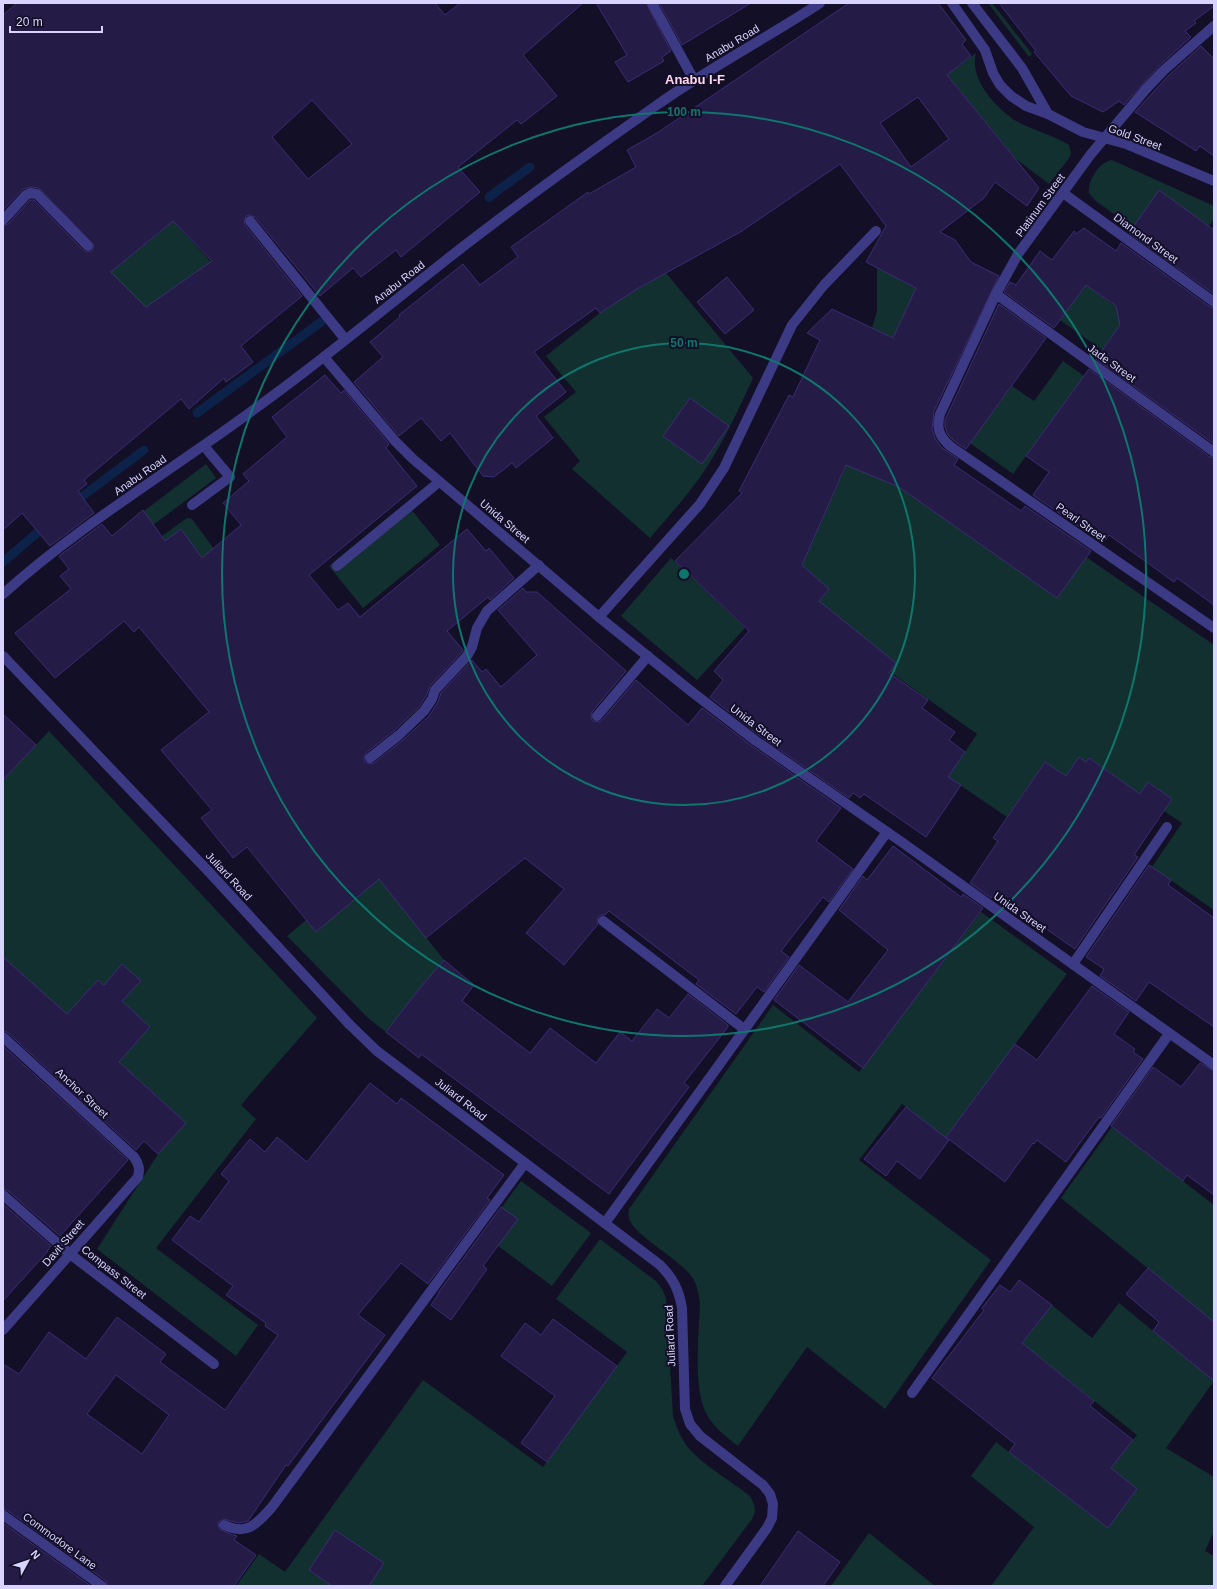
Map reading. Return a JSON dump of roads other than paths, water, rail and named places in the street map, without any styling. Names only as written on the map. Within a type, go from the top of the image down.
[{"type":"street","points":[[652,3],[694,80]]},
{"type":"street","name":"Anabu Road","points":[[3,594],[53,553],[97,520],[204,446],[324,357],[511,210],[658,103],[820,3]]},
{"type":"street","name":"Gold Street","points":[[952,3],[985,50],[993,73],[1010,96],[1026,106],[1048,114],[1083,132],[1126,144],[1214,181]]},
{"type":"street","points":[[972,3],[1022,68],[1048,114]]},
{"type":"street","name":"Platinum Street","points":[[939,432],[938,423],[940,414],[996,294],[1018,254],[1104,138],[1154,79],[1214,26]]},
{"type":"street","points":[[3,220],[26,195],[31,193],[37,194],[88,246]]},
{"type":"street","name":"Diamond Street","points":[[1063,193],[1214,302]]},
{"type":"street","points":[[250,221],[345,339]]},
{"type":"street","points":[[599,617],[700,504],[713,486],[734,450],[792,325],[824,285],[876,231]]},
{"type":"street","name":"Jade Street","points":[[996,294],[1214,452]]},
{"type":"street","name":"Unida Street","points":[[324,357],[395,441],[439,482],[599,617],[648,656],[756,741],[887,832],[1214,1065]]},
{"type":"street","name":"Pearl Street","points":[[939,432],[943,440],[950,446],[1214,628]]},
{"type":"street","points":[[192,505],[230,477],[204,446]]},
{"type":"street","points":[[337,566],[439,482]]},
{"type":"street","points":[[370,758],[399,735],[424,711],[432,699],[435,690],[467,656],[472,647],[477,628],[487,611],[539,565]]},
{"type":"street","name":"Juliard Road","points":[[3,656],[215,879],[365,1040],[377,1051],[660,1265],[669,1274],[675,1284],[682,1308],[685,1409],[690,1424],[704,1440],[763,1485],[770,1494],[773,1506],[772,1518],[767,1528],[725,1586]]},
{"type":"street","points":[[597,716],[648,656]]},
{"type":"street","points":[[1073,964],[1167,826]]},
{"type":"street","points":[[605,1223],[887,832]]},
{"type":"street","points":[[603,921],[744,1029]]},
{"type":"street","points":[[912,1393],[1169,1034]]},
{"type":"street","name":"Anchor Street","points":[[3,1037],[134,1158],[140,1171]]},
{"type":"street","points":[[224,1525],[233,1530],[243,1530],[252,1527],[272,1507],[525,1163]]},
{"type":"street","name":"Davit Street","points":[[3,1330],[138,1177],[140,1171]]},
{"type":"street","name":"Compass Street","points":[[3,1195],[70,1254],[214,1364]]},
{"type":"street","name":"Commodore Lane","points":[[3,1515],[102,1586]]},
{"type":"waterway","points":[[489,197],[530,167]]},
{"type":"waterway","points":[[197,413],[321,322]]},
{"type":"waterway","points":[[84,495],[144,450]]},
{"type":"waterway","points":[[3,562],[37,533]]},
{"type":"district","name":"Anabu I-F","points":[[695,79]]}]
